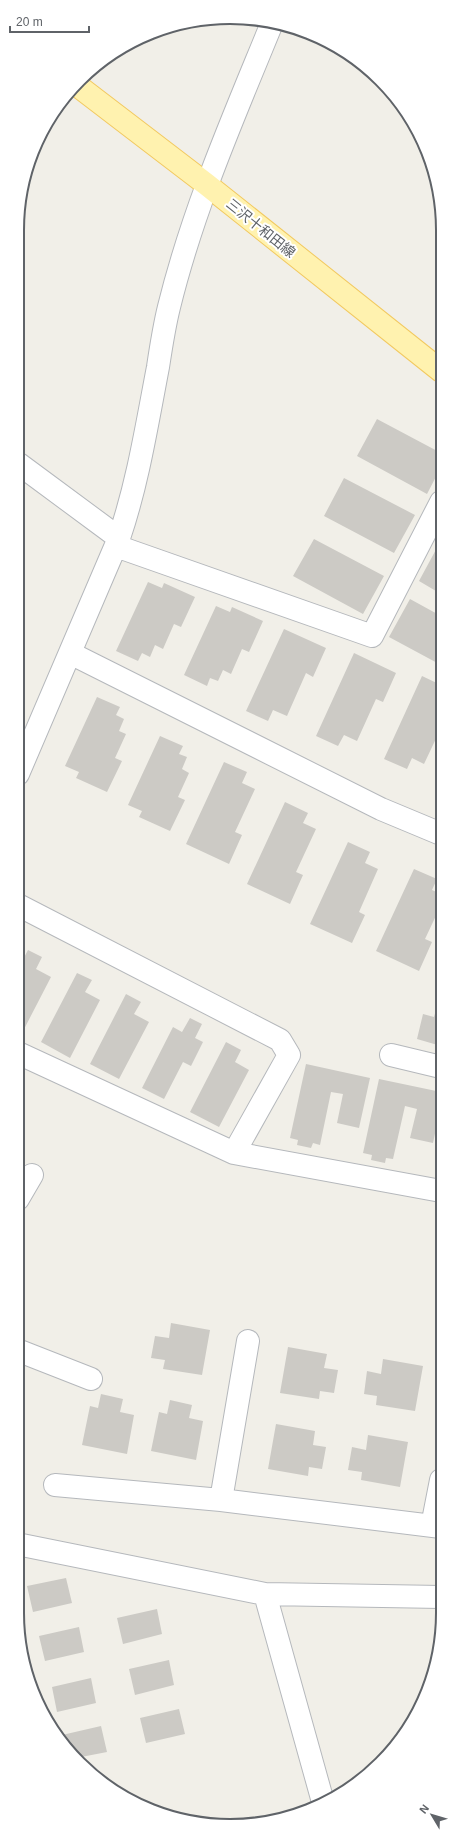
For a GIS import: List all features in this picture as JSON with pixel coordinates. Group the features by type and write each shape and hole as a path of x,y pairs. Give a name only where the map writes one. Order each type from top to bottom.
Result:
{"main road":[{"name":"三沢十和田線","path":"80,88 206,184 436,368"}],"street":[{"path":"24,747 70,653 117,542 131,503 142,456 168,308 206,184 270,28"},
{"path":"24,469 117,542 372,636 436,512"},
{"path":"70,653 381,809 436,832"},
{"path":"24,908 280,1040 289,1055 234,1153"},
{"path":"391,1055 436,1066"},
{"path":"24,1056 234,1153 436,1190"},
{"path":"24,1189 32,1175"},
{"path":"221,1500 248,1341"},
{"path":"24,1353 92,1379"},
{"path":"55,1486 221,1500 436,1527"},
{"path":"24,1545 265,1594 436,1597"},
{"path":"265,1594 322,1798"}],"building":[{"path":"377,419 436,450 436,477 427,494 357,456"},
{"path":"344,478 415,515 394,553 324,516"},
{"path":"314,539 384,576 363,614 293,576"},
{"path":"436,550 436,591 419,581"},
{"path":"148,582 162,588 164,583 195,597 181,627 174,624 163,649 155,645 150,657 142,653 138,661 116,651"},
{"path":"410,599 436,613 436,662 389,637"},
{"path":"216,606 230,612 232,607 263,621 249,652 242,649 231,674 223,670 218,681 210,678 207,686 184,675"},
{"path":"284,629 326,648 313,677 306,673 287,716 273,710 268,721 246,711"},
{"path":"354,653 396,673 383,702 376,699 357,741 344,735 338,746 316,736"},
{"path":"422,676 436,683 436,739 424,764 412,758 407,769 384,759"},
{"path":"97,697 120,707 116,715 124,719 119,731 126,734 115,758 122,761 107,792 76,778 79,772 65,766"},
{"path":"160,736 183,746 179,754 187,757 182,769 189,773 178,797 185,800 170,831 139,817 142,811 128,805"},
{"path":"224,762 247,772 242,783 255,789 235,832 242,835 229,864 186,844"},
{"path":"285,802 308,813 303,823 316,829 296,872 303,875 290,904 247,884"},
{"path":"348,842 370,852 365,863 378,869 359,912 365,915 352,943 310,924"},
{"path":"414,869 436,879 432,890 436,892 436,916 425,939 432,942 419,971 376,951"},
{"path":"28,950 42,957 36,969 51,977 24,1029 24,958"},
{"path":"77,973 92,980 85,992 100,1000 70,1058 41,1042"},
{"path":"126,994 141,1002 134,1014 149,1022 119,1079 90,1064"},
{"path":"436,1010 436,1045 417,1039 423,1014 434,1017"},
{"path":"190,1018 202,1024 195,1038 203,1042 191,1066 183,1062 164,1099 142,1088 173,1027 182,1032"},
{"path":"226,1042 241,1050 235,1062 249,1070 219,1127 190,1112"},
{"path":"306,1064 370,1078 359,1128 337,1123 343,1094 331,1092 320,1145 313,1143 311,1148 297,1145 298,1140 290,1138"},
{"path":"379,1079 436,1091 436,1129 433,1143 410,1138 417,1109 405,1106 393,1159 386,1158 385,1163 371,1160 372,1155 363,1153"},
{"path":"171,1323 210,1330 202,1375 163,1369 165,1360 151,1358 155,1336 169,1338"},
{"path":"288,1347 327,1354 324,1368 338,1370 334,1393 320,1391 319,1399 280,1393"},
{"path":"383,1359 423,1366 415,1411 376,1405 377,1396 364,1394 367,1371 381,1374"},
{"path":"101,1394 123,1399 120,1412 134,1415 127,1454 82,1445 90,1406 98,1408"},
{"path":"170,1400 192,1405 189,1418 203,1421 196,1460 151,1451 159,1412 167,1414"},
{"path":"276,1424 315,1431 313,1445 326,1447 322,1469 309,1467 308,1476 268,1469"},
{"path":"368,1435 408,1442 400,1487 361,1480 362,1472 348,1470 352,1447 366,1450"},
{"path":"66,1578 72,1603 33,1612 27,1586"},
{"path":"157,1609 162,1634 123,1644 117,1618"},
{"path":"79,1627 84,1652 45,1661 39,1636"},
{"path":"169,1660 174,1685 135,1695 129,1669"},
{"path":"91,1678 96,1703 57,1712 52,1687"},
{"path":"179,1709 185,1734 146,1743 140,1718"},
{"path":"101,1726 107,1752 82,1757 64,1734"}]}
